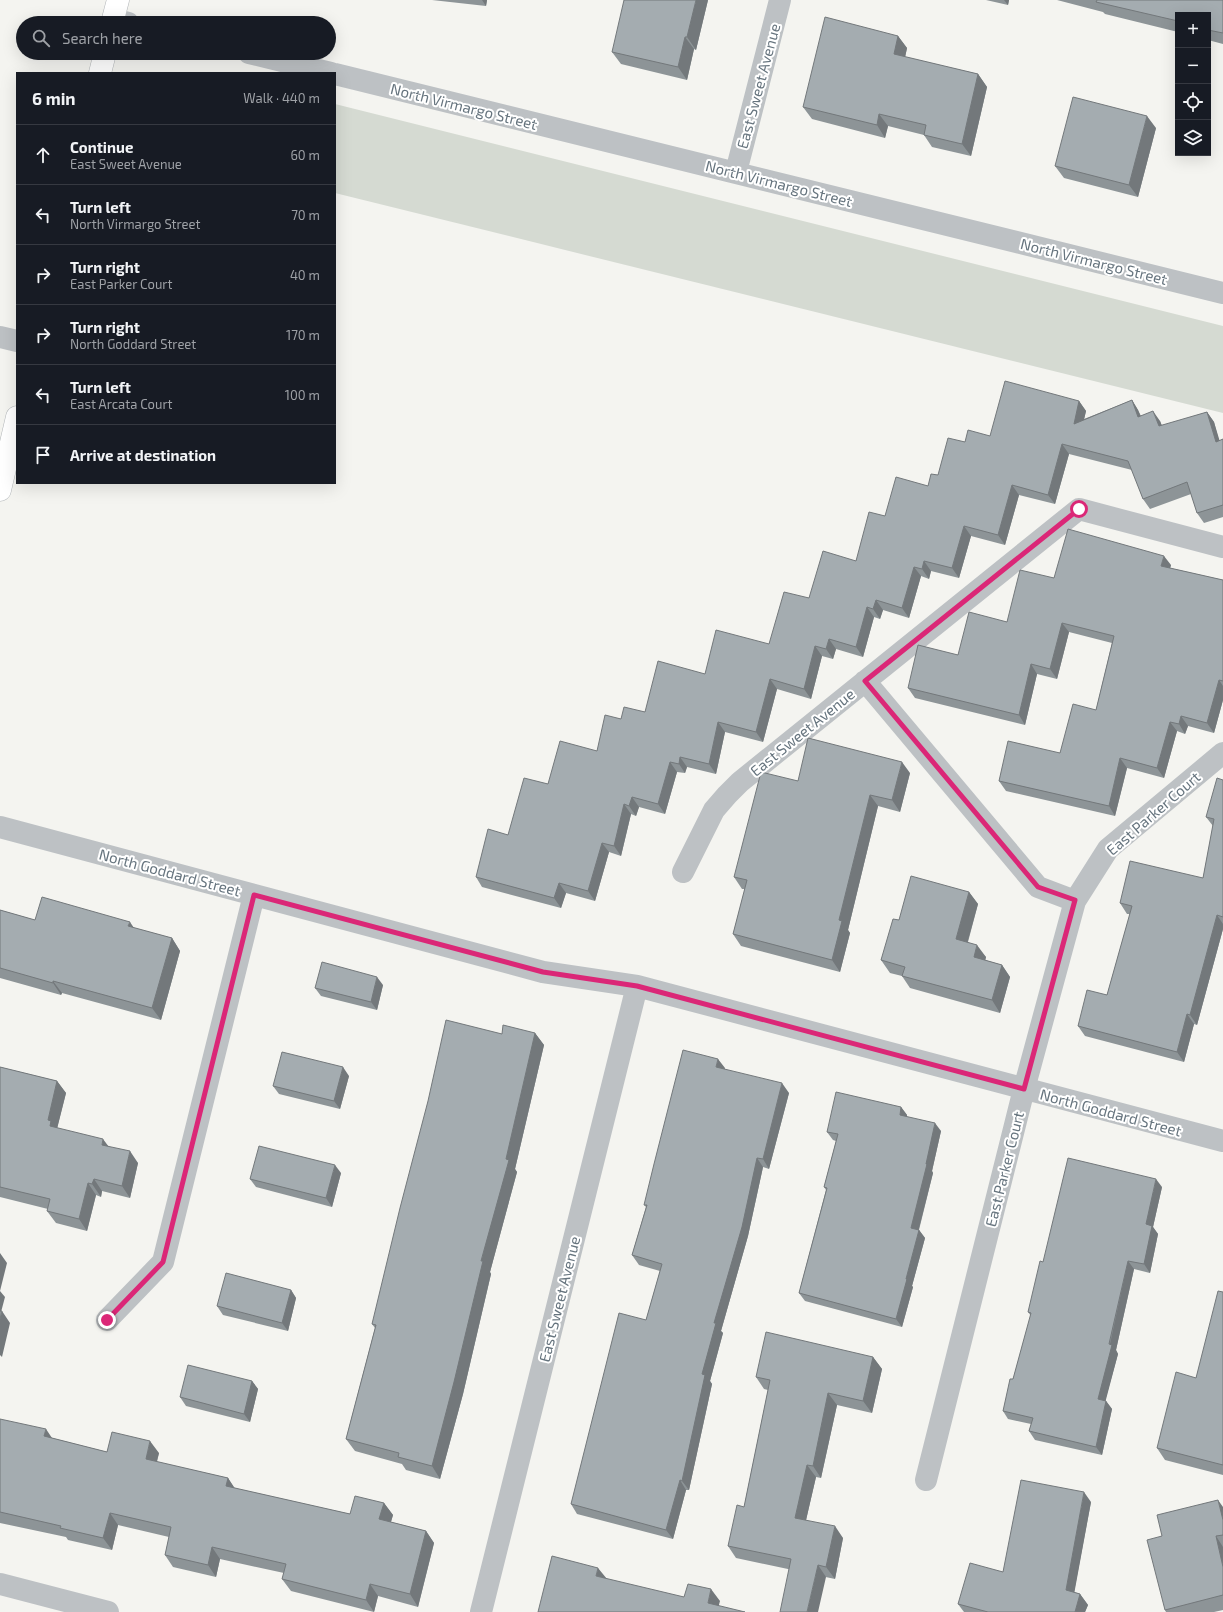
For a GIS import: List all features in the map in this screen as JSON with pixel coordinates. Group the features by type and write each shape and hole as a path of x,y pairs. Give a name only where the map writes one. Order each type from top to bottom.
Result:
{"main road":[{"path":"100,72 103,60"},
{"path":"0,490 16,421"}],"street":[{"name":"East Sweet Avenue","path":"736,172 780,0"},
{"path":"278,60 327,72"},
{"name":"North Virmargo Street","path":"336,74 1223,293"},
{"path":"0,337 16,341"},
{"name":"East Sweet Avenue","path":"683,872 714,810 740,782 1079,509 1223,547"},
{"path":"865,681 1038,887 1075,900"},
{"name":"East Parker Court","path":"926,1480 1024,1089 1075,900 1108,849 1223,753"},
{"name":"North Goddard Street","path":"0,827 543,972 637,986 1223,1141"},
{"path":"107,1320 163,1262 254,895"},
{"name":"East Sweet Avenue","path":"481,1612 637,986"},
{"path":"0,1584 104,1611"}],"shaded area":[{"path":"336,104 1223,326 1223,413 336,193"}],"building":[{"path":"624,0 696,0 678,67 612,52"},
{"path":"1097,0 1223,0 1223,33 1211,31 1211,12 1175,12 1175,20 1096,2"},
{"path":"825,17 898,36 894,54 978,74 962,144 924,135 926,125 879,114 877,125 803,107"},
{"path":"1073,97 1147,116 1129,185 1055,166"},
{"path":"1005,381 1079,401 1074,424 1132,400 1138,417 1153,411 1159,426 1207,412 1216,442 1223,439 1223,505 1197,513 1187,482 1143,499 1128,461 1062,444 1048,495 1012,485 998,535 964,526 952,568 924,561 922,569 914,567 902,608 876,600 873,609 867,607 856,647 829,639 826,649 815,646 804,689 770,679 756,732 718,722 709,764 680,757 679,764 670,762 658,804 632,797 629,806 624,804 614,846 602,843 588,891 559,883 554,898 476,877 488,829 508,835 524,778 548,784 560,741 597,751 605,715 621,719 624,707 645,712 658,661 705,674 716,630 769,644 784,592 809,598 823,551 856,561 869,512 885,516 896,477 928,486 931,474 938,475 948,438 965,442 968,430 990,436"},
{"path":"1068,529 1164,556 1161,566 1223,580 1223,681 1219,680 1207,723 1181,716 1179,724 1170,722 1157,768 1120,758 1109,806 999,781 1008,741 1060,753 1073,704 1096,710 1114,636 1062,623 1050,669 1031,664 1019,715 908,688 918,645 958,655 969,612 1007,622 1020,570 1054,578"},
{"path":"808,738 902,762 892,800 870,795 839,920 842,921 832,960 733,934 747,880 734,877 761,772 798,781"},
{"path":"1217,778 1223,780 1223,917 1217,915 1190,1015 1187,1014 1177,1052 1078,1026 1087,990 1107,995 1132,906 1120,903 1130,861 1203,878 1214,819 1206,817"},
{"path":"911,876 969,892 956,939 977,945 974,957 1002,965 992,1000 902,976 905,967 881,960 893,919 899,920"},
{"path":"42,897 130,922 128,926 172,938 152,1008 0,968 0,910 35,920"},
{"path":"322,962 377,977 371,1002 315,988"},
{"path":"446,1020 502,1034 503,1025 535,1033 506,1159 509,1160 481,1261 483,1261 432,1466 398,1457 399,1453 346,1439 376,1325 372,1324 428,1101"},
{"path":"683,1050 718,1059 716,1067 782,1083 763,1159 757,1158 742,1227 714,1323 716,1323 702,1374 705,1375 682,1481 680,1480 666,1530 571,1504 619,1313 646,1320 662,1264 632,1255 647,1205 644,1205"},
{"path":"282,1052 343,1067 334,1101 273,1086"},
{"path":"0,1067 57,1081 48,1120 51,1121 50,1126 103,1139 102,1145 130,1151 122,1186 94,1179 92,1184 88,1183 79,1219 47,1211 50,1199 0,1187"},
{"path":"836,1092 901,1107 900,1115 935,1123 927,1164 911,1228 919,1230 896,1319 799,1293 827,1188 824,1187 838,1134 827,1132"},
{"path":"259,1146 335,1165 326,1198 250,1179"},
{"path":"1068,1158 1156,1179 1146,1224 1152,1226 1144,1264 1128,1261 1109,1344 1112,1345 1098,1399 1106,1401 1096,1447 1029,1431 1033,1418 1003,1411 1010,1379 1013,1379 1031,1313 1028,1312 1040,1261 1043,1262"},
{"path":"226,1273 291,1290 282,1323 217,1306"},
{"path":"1218,1291 1223,1292 1223,1465 1157,1448 1176,1372 1196,1378"},
{"path":"766,1332 873,1357 863,1401 828,1393 813,1466 807,1465 795,1518 835,1526 826,1567 818,1565 807,1612 780,1612 791,1559 728,1546 737,1505 744,1507 770,1380 756,1377"},
{"path":"188,1365 252,1381 244,1414 180,1397"},
{"path":"0,1419 46,1429 44,1436 107,1452 112,1432 150,1441 146,1459 228,1478 226,1486 350,1514 355,1496 384,1503 379,1519 426,1531 410,1594 370,1584 366,1600 282,1579 286,1564 212,1547 208,1565 165,1555 171,1527 110,1513 103,1538 60,1528 61,1526 0,1512"},
{"path":"1021,1480 1084,1492 1066,1590 1080,1594 1075,1612 988,1612 958,1604 970,1563 1003,1572"},
{"path":"1218,1500 1223,1520 1223,1535 1216,1536 1223,1567 1223,1595 1165,1610 1147,1540 1162,1536 1157,1515"},
{"path":"552,1556 598,1568 596,1576 684,1597 688,1584 711,1589 708,1603 745,1612 538,1612"}],"route":[{"path":"107,1320 163,1262 254,895 543,972 637,986 1024,1089 1075,900 1038,887 865,681 1079,509"}]}
